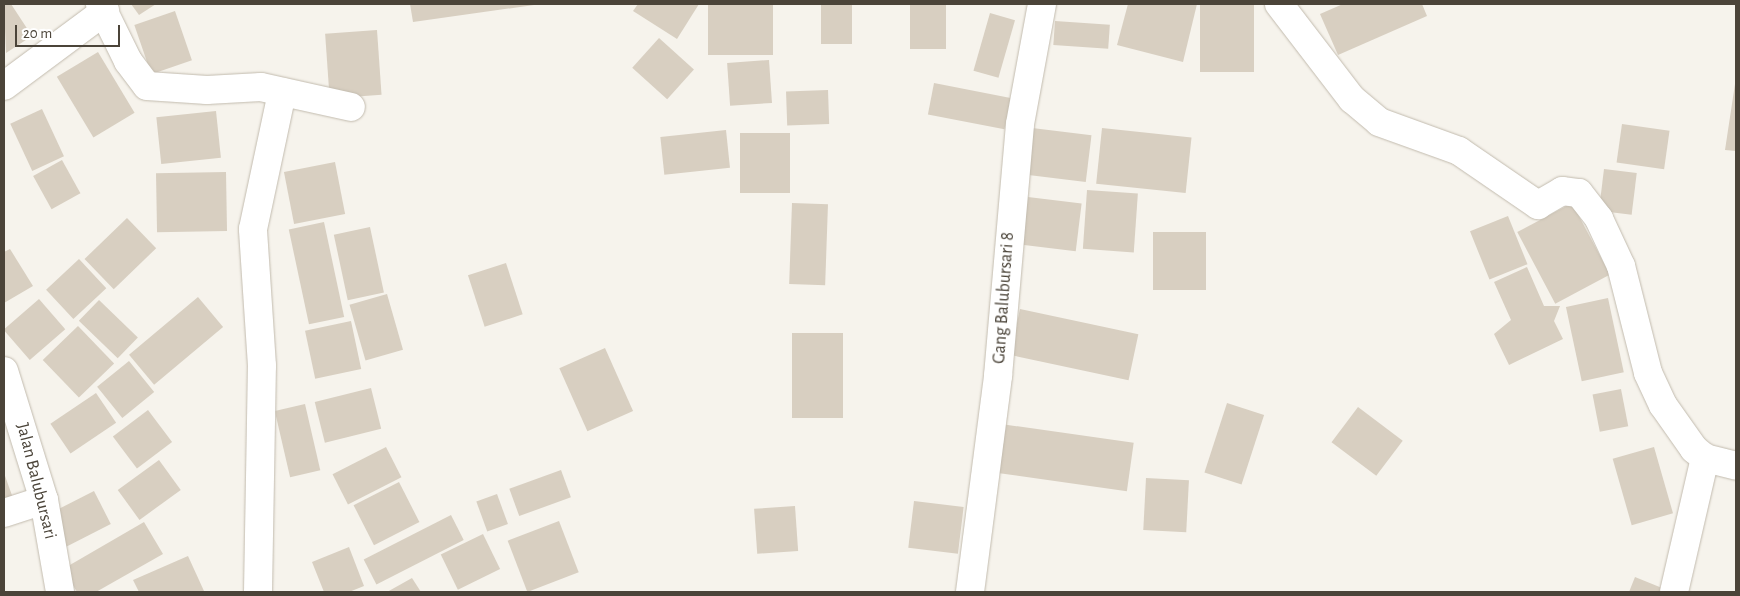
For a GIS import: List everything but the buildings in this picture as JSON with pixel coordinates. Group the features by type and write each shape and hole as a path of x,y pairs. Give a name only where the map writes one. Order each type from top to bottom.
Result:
{"street":[{"name":"Gang Balubursari 8","path":"970,592 998,376 1020,124 1042,4"},
{"path":"1279,4 1352,99 1379,122 1459,151 1538,205 1562,191 1579,193 1598,219 1621,266 1654,389 1683,436 1705,458 1736,466"},
{"path":"4,86 102,7 128,61 147,86 207,90 261,87 351,107"},
{"path":"258,592 262,366 254,229 282,92"},
{"name":"Jalan Balubursari","path":"4,371 44,500 60,592"},
{"path":"1674,592 1705,458"},
{"path":"4,513 44,500"}]}
